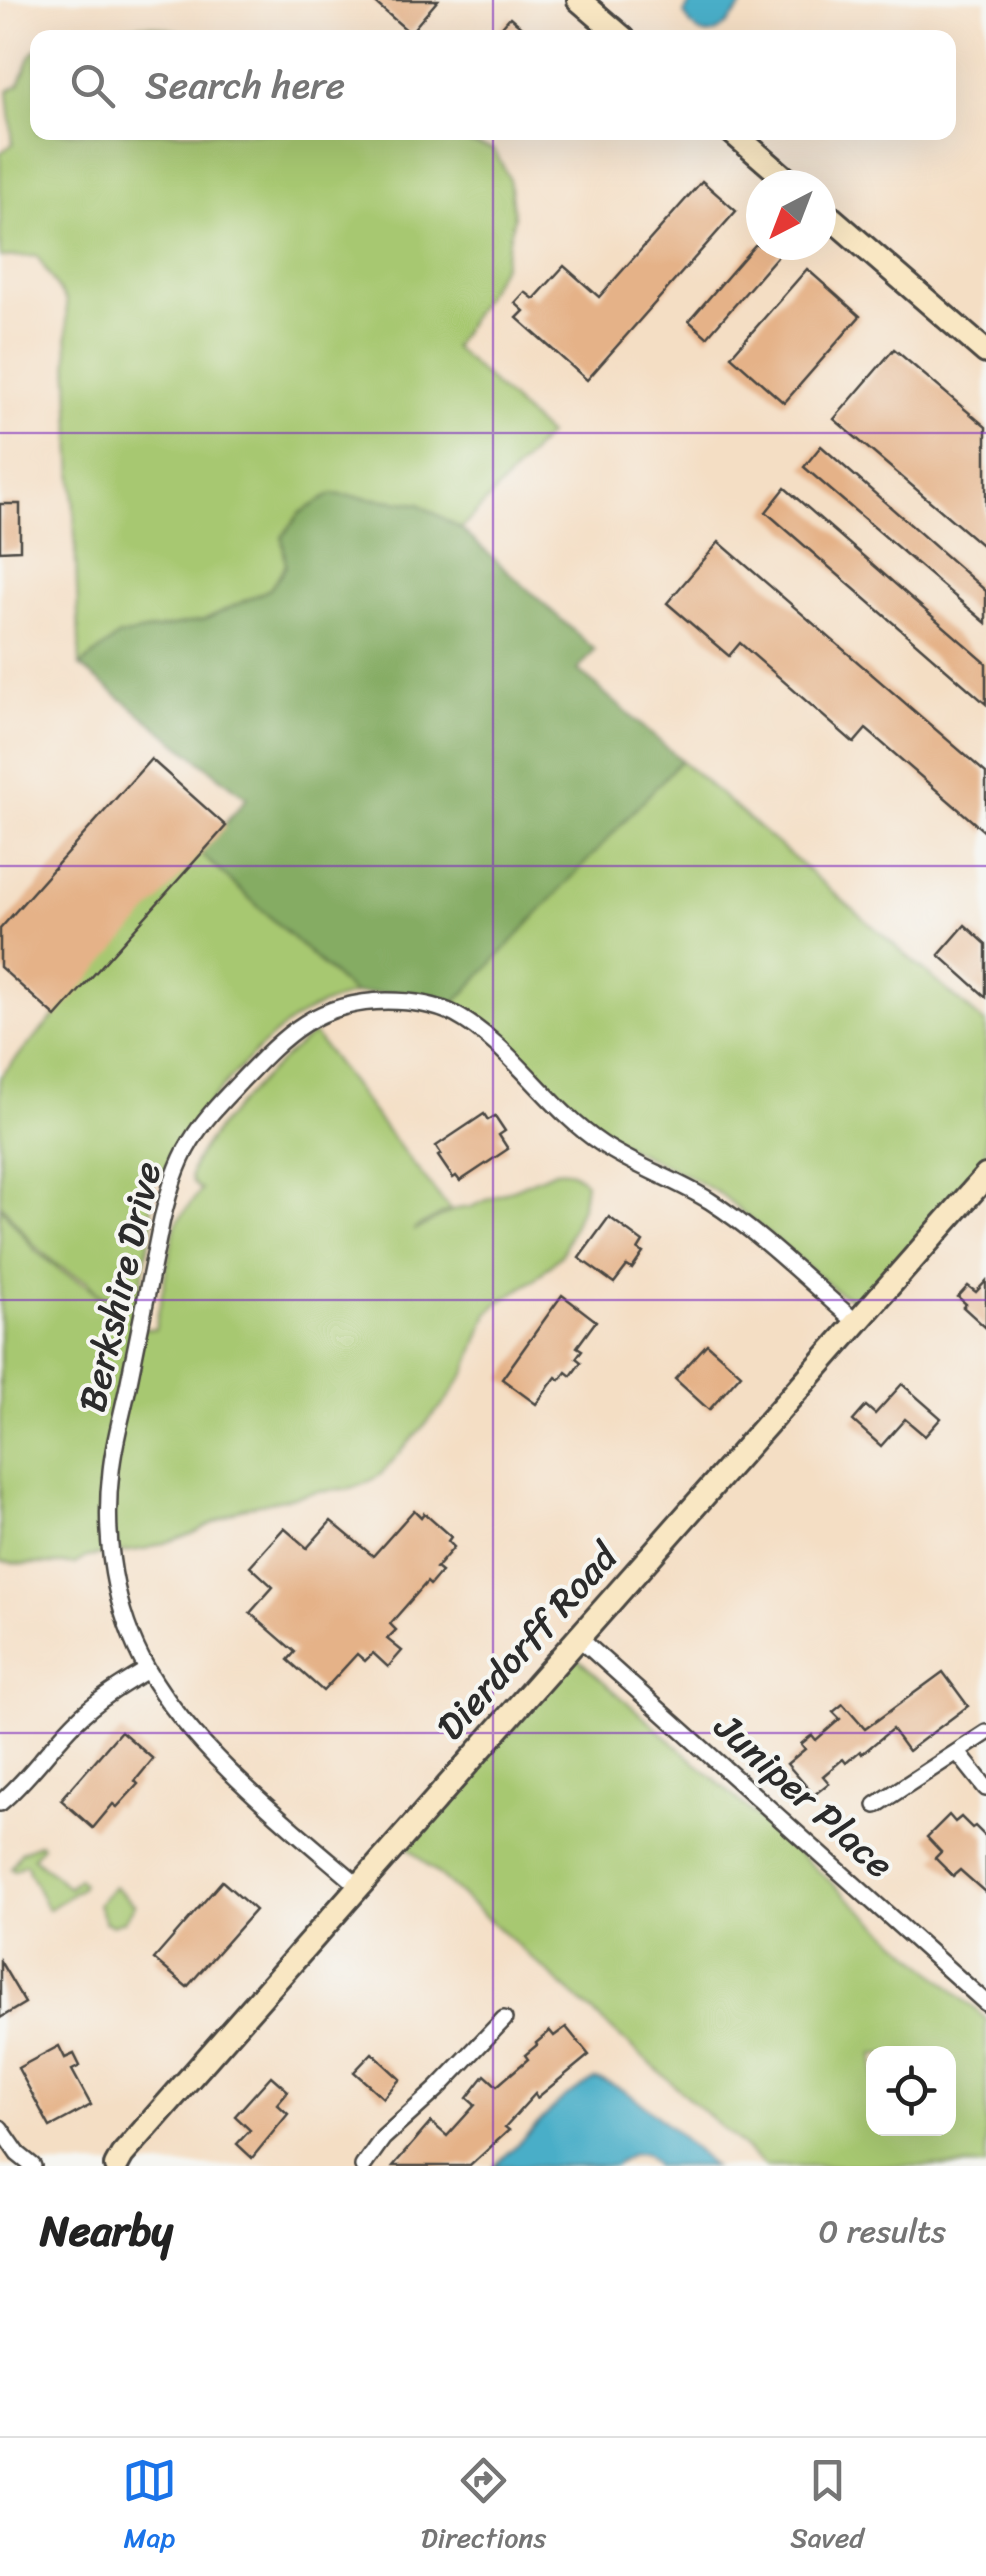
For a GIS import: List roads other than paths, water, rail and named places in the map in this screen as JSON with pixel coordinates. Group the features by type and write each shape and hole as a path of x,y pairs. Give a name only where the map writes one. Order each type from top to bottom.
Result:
{"street":[{"path":"579,0 614,30"},
{"path":"741,140 776,170"},
{"path":"836,222 986,352"},
{"name":"Berkshire Drive","path":"358,1885 231,1774 179,1714 148,1670 121,1607 111,1554 111,1470 170,1186 191,1140 224,1099 272,1048 297,1027 332,1008 364,1002 409,1001 451,1013 490,1041 579,1128 627,1159 712,1202 856,1322"},
{"name":"Dierdorff Road","path":"101,2166 119,2160 986,1176"},
{"name":"Juniper Place","path":"578,1637 986,2004"},
{"path":"0,1804 86,1711 148,1670"},
{"path":"876,1805 986,1733"},
{"path":"958,1753 986,1788"},
{"path":"364,2166 383,2138 504,2019"},
{"path":"4,2135 14,2166"},
{"path":"4,2135 33,2166"}],"water":[{"path":"692,0 747,0 719,30 697,30 684,14"},
{"path":"595,2079 610,2083 641,2103 713,2166 656,2166 640,2154 614,2166 495,2166 564,2098"}]}
